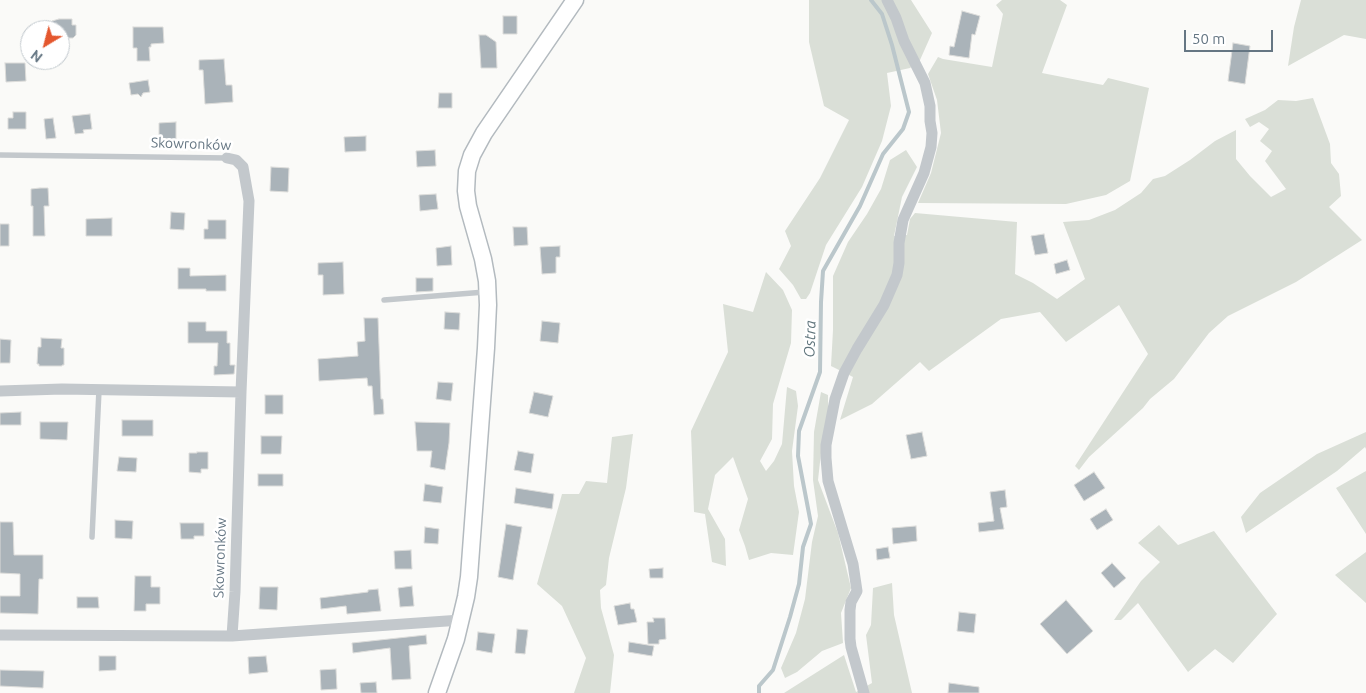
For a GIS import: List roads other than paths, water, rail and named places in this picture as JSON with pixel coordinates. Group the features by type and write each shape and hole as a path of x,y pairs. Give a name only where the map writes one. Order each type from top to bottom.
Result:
{"street":[{"path":"437,693 456,639 469,577 486,348 487,292 483,259 468,206 466,192 469,163 484,133 576,0"},
{"path":"864,693 850,639 850,610 856,590 853,564 828,481 826,445 835,399 844,373 884,305 897,275 903,220 924,173 931,147 932,133 930,106 925,83 904,42 896,18 887,0"},
{"name":"Skowronków","path":"227,158 236,160 243,167 249,202 232,636"},
{"path":"0,390 62,388 241,392"},
{"path":"0,635 232,636 461,620"}],"lane":[{"name":"Skowronków","path":"0,155 227,158"},
{"path":"384,300 487,292"},
{"path":"92,538 99,389"}],"waterway":[{"name":"Ostra","path":"759,693 759,686 773,670 790,617 799,584 803,547 811,524 798,456 799,431 820,372 823,271 860,206 883,154 903,129 909,112 882,14 871,0"}]}
